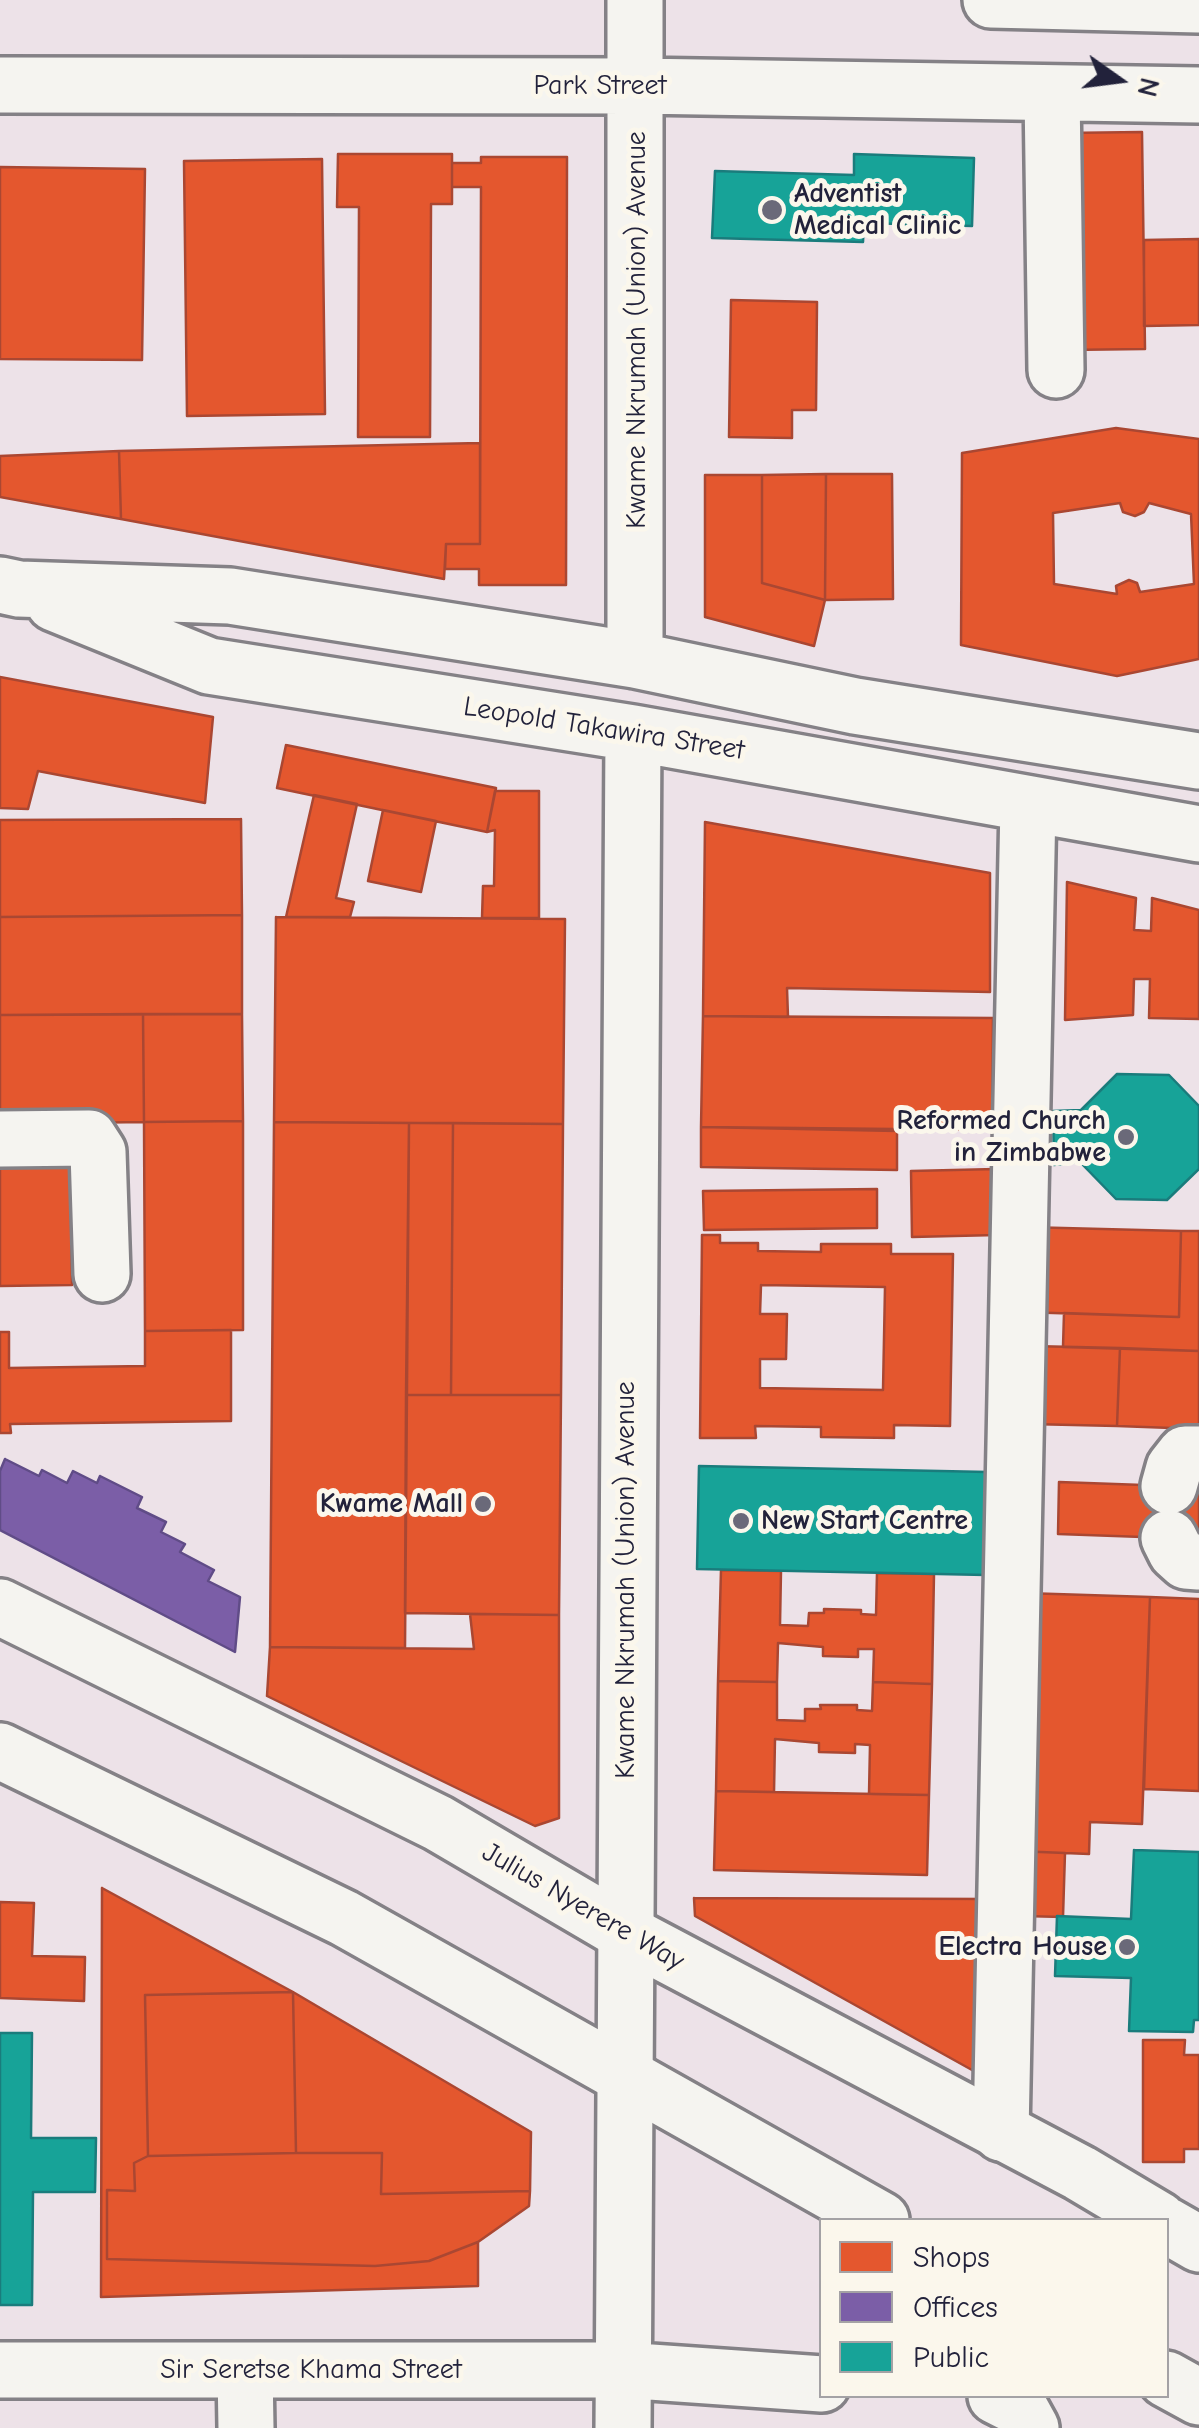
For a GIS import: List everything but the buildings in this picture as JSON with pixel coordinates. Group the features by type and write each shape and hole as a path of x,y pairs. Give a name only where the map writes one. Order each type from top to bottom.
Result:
{"street":[{"name":"Kwame Nkrumah (Union) Avenue","path":"635,0 635,660"},
{"path":"991,0 1199,5"},
{"name":"Park Street","path":"0,85 638,86 1199,94"},
{"path":"1052,93 1056,370"},
{"name":"Leopold Takawira Street","path":"10,587 230,596 635,660 855,706 1199,762"},
{"name":"Leopold Takawira Street","path":"10,587 209,666 633,733 1199,834"},
{"name":"Kwame Nkrumah (Union) Avenue","path":"623,2428 633,733"},
{"path":"1001,2133 1028,804"},
{"path":"0,1140 89,1138 98,1152 102,1274"},
{"name":"Julius Nyerere Way","path":"0,1606 438,1824 624,1932 1080,2173 1156,2218"},
{"path":"0,1750 344,1918 877,2218"},
{"path":"1169,2227 1199,2244"},
{"name":"Sir Seretse Khama Street","path":"0,2370 622,2370 819,2384"},
{"path":"245,2370 246,2428"},
{"path":"1169,2381 1199,2398"},
{"path":"1000,2398 1020,2408 1031,2428"}],"shaded area":[{"path":"0,0 1199,0 1199,2428 0,2428"}],"place":[{"name":"Adventist Medical Clinic","path":"772,210"},
{"name":"Reformed Church in Zimbabwe","path":"1126,1137"},
{"name":"Kwame Mall","path":"483,1504"},
{"name":"New Start Centre","path":"741,1521"},
{"name":"Electra House","path":"1127,1947"}]}
